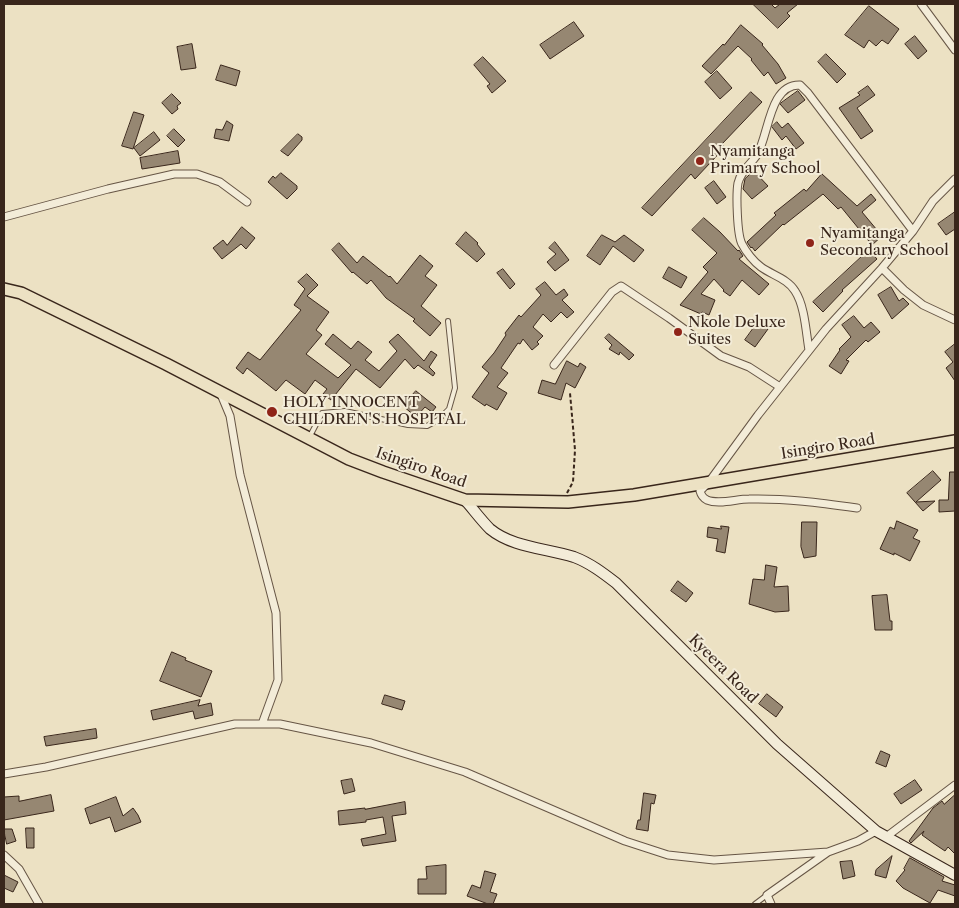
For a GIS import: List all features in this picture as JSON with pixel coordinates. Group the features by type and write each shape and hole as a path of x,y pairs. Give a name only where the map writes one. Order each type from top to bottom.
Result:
{"main road":[{"name":"Isingiro Road","path":"4,289 21,293 220,392 349,459 465,500 562,502 634,495 955,441"},
{"name":"Kyeera Road","path":"465,500 491,529 504,537 519,543 574,557 593,566 616,583 777,744 876,831 955,875"}],"street":[{"path":"921,4 955,50"},
{"path":"809,350 803,312 796,292 788,283 757,263 742,244 738,234 738,185 743,171 757,155 770,116 780,94 792,85 800,85 808,93 913,231"},
{"path":"4,217 108,189 174,174 197,174 220,182 247,202"},
{"path":"857,508 810,501 707,500 701,495 700,491 709,482 826,329 882,268 913,231 933,201 955,179"},
{"path":"882,268 904,290 923,305 955,320"},
{"path":"554,365 612,292 622,286 721,356 749,367 780,387"},
{"path":"220,392 230,416 240,475 276,613 278,680 262,724"},
{"path":"4,774 46,767 235,724 280,724 371,743 465,772 625,841 668,855 714,860 828,852"},
{"path":"886,837 955,786"},
{"path":"770,904 767,895 828,852 858,841 876,831"},
{"path":"4,855 19,870 39,904"}],"lane":[{"path":"309,438 322,413 345,411 408,425 427,426 438,420 449,409 455,388 448,321"},
{"path":"755,904 767,895"}],"path":[{"path":"562,502 574,482 576,450 570,393"}],"building":[{"path":"753,4 771,4 775,8 780,4 798,4 787,13 790,16 778,28"},
{"path":"869,6 899,29 888,44 882,40 876,46 869,40 864,48 845,35"},
{"path":"574,22 584,36 550,59 540,45"},
{"path":"741,25 763,44 786,78 776,84 768,72 764,76 752,59 738,46 711,74 702,66"},
{"path":"915,36 927,51 918,59 905,44"},
{"path":"192,44 196,68 181,70 177,47"},
{"path":"826,54 846,74 837,83 818,62"},
{"path":"483,57 506,81 492,93 487,86 490,84 474,65"},
{"path":"221,65 240,71 236,86 216,80"},
{"path":"717,71 732,88 720,99 705,82"},
{"path":"868,86 875,95 857,108 873,131 861,139 839,108 860,95 858,93"},
{"path":"798,91 805,100 788,113 780,104"},
{"path":"751,92 762,102 722,144 725,147 695,179 691,174 652,216 642,208"},
{"path":"172,94 181,103 172,114 162,103"},
{"path":"134,112 144,115 133,149 122,146"},
{"path":"227,121 233,125 229,141 214,138 216,129 222,130"},
{"path":"777,122 782,128 788,123 804,143 796,149 786,136 782,140 772,127"},
{"path":"174,129 185,140 178,147 167,136"},
{"path":"154,132 160,140 140,156 134,148"},
{"path":"298,134 302,137 302,140 288,156 281,151"},
{"path":"178,151 180,163 142,169 140,158"},
{"path":"754,171 768,186 752,199 743,189 745,179"},
{"path":"281,173 297,186 297,189 287,199 268,182 273,176 275,178"},
{"path":"822,174 857,206 871,194 876,200 862,212 882,236 872,245 841,207 838,209 823,194 783,224 755,251 751,248 747,242 776,215 774,213 804,189 806,191"},
{"path":"714,181 726,197 717,204 705,188"},
{"path":"955,212 955,229 946,235 938,224"},
{"path":"704,218 739,250 743,256 739,259 769,284 759,295 742,280 730,296 723,291 714,279 701,294 715,300 709,315 702,312 701,314 680,305 708,272 703,267 717,253 692,230"},
{"path":"242,227 255,238 246,249 241,244 222,259 213,248 223,240 227,245"},
{"path":"466,232 478,243 485,254 477,262 456,244"},
{"path":"602,235 615,242 624,235 644,250 634,262 613,246 600,265 587,256"},
{"path":"555,242 569,260 555,271 547,262 556,254 549,248"},
{"path":"339,243 357,263 363,256 390,276 397,284 420,255 433,266 425,276 437,285 421,306 441,323 430,336 413,321 415,319 386,298 371,280 367,284 352,273 332,250"},
{"path":"869,250 877,259 842,290 823,312 813,302"},
{"path":"669,267 687,277 681,288 663,278"},
{"path":"503,269 515,284 510,289 497,273"},
{"path":"307,274 318,285 307,296 329,312 316,330 322,335 306,354 338,378 351,365 325,344 333,334 351,349 358,341 372,352 365,360 379,371 397,351 389,342 398,334 424,361 431,351 437,355 429,367 435,373 433,376 418,365 414,369 405,359 380,388 356,369 331,400 323,394 327,389 315,380 305,394 286,380 276,391 247,368 243,374 236,368 248,352 260,360 301,310 294,305 305,289 298,282"},
{"path":"545,282 556,295 564,289 568,295 562,300 574,312 567,318 561,312 551,322 543,314 533,327 543,336 537,342 539,344 532,350 523,339 520,344 518,343 501,368 508,373 497,387 507,393 497,410 486,404 485,406 472,397 489,373 482,367 494,353 506,335 505,333 519,315 521,317 541,295 536,289"},
{"path":"891,287 899,301 903,298 909,304 892,319 878,295"},
{"path":"854,316 864,328 871,322 880,332 868,342 866,340 846,360 849,361 841,374 829,366 839,349 851,337 842,325"},
{"path":"758,322 768,329 755,347 745,340"},
{"path":"609,334 634,355 629,360 620,352 619,355 609,349 612,345 605,338"},
{"path":"955,344 955,381 946,368 953,362 945,352"},
{"path":"567,361 578,367 580,363 586,367 575,388 566,383 561,400 538,393 542,380 555,384"},
{"path":"416,391 436,407 432,412 425,407 416,417 403,406"},
{"path":"933,471 941,480 916,502 935,501 923,511 907,493"},
{"path":"950,472 955,472 955,511 939,512 939,500 948,500"},
{"path":"897,521 918,530 913,538 920,541 910,561 880,549 890,527 894,529"},
{"path":"802,522 817,522 816,556 804,558 801,547"},
{"path":"721,526 729,527 725,553 716,551 718,539 707,537 708,527 721,529"},
{"path":"766,565 777,567 774,587 788,586 789,611 775,612 749,604 753,579 764,580"},
{"path":"678,581 693,593 686,602 671,591"},
{"path":"887,595 892,630 875,630 872,596"},
{"path":"172,652 186,658 185,660 212,671 201,697 160,681"},
{"path":"767,694 783,707 776,717 759,704"},
{"path":"385,695 405,701 402,710 382,704"},
{"path":"200,700 198,706 211,703 213,715 195,719 193,711 153,720 151,711"},
{"path":"96,729 97,738 46,746 44,737"},
{"path":"881,751 890,755 886,767 876,763"},
{"path":"352,779 355,791 344,794 341,781"},
{"path":"915,780 922,790 901,804 894,794"},
{"path":"644,793 656,795 654,804 651,803 648,831 636,829 638,820 640,820"},
{"path":"51,795 54,811 4,820 4,797 19,796 19,801"},
{"path":"955,795 955,854 948,847 945,851 922,835 924,831 911,843 909,841 933,808 942,801 944,804"},
{"path":"116,797 123,816 133,808 141,822 115,832 110,817 90,824 85,809"},
{"path":"405,802 406,814 392,816 396,841 363,846 361,839 386,834 383,817 366,820 366,822 339,825 338,811 365,809"},
{"path":"26,828 34,828 34,848 27,848"},
{"path":"4,829 12,829 16,841 7,844"},
{"path":"892,856 886,878 875,875 876,870"},
{"path":"910,858 944,877 942,881 955,885 955,896 938,890 930,903 903,888 896,881 905,870"},
{"path":"852,861 855,876 843,879 840,862"},
{"path":"446,865 446,894 418,894 418,879 427,879 426,867"},
{"path":"485,871 496,874 490,892 497,894 493,904 467,896 472,885 480,888"},
{"path":"4,875 18,882 13,892 4,888"}],"place":[{"name":"Nyamitanga Primary School","path":"700,161"},
{"name":"Nyamitanga Secondary School","path":"810,243"},
{"name":"Nkole Deluxe Suites","path":"678,332"},
{"name":"HOLY INNOCENT CHILDREN'S HOSPITAL","path":"272,412"}]}
